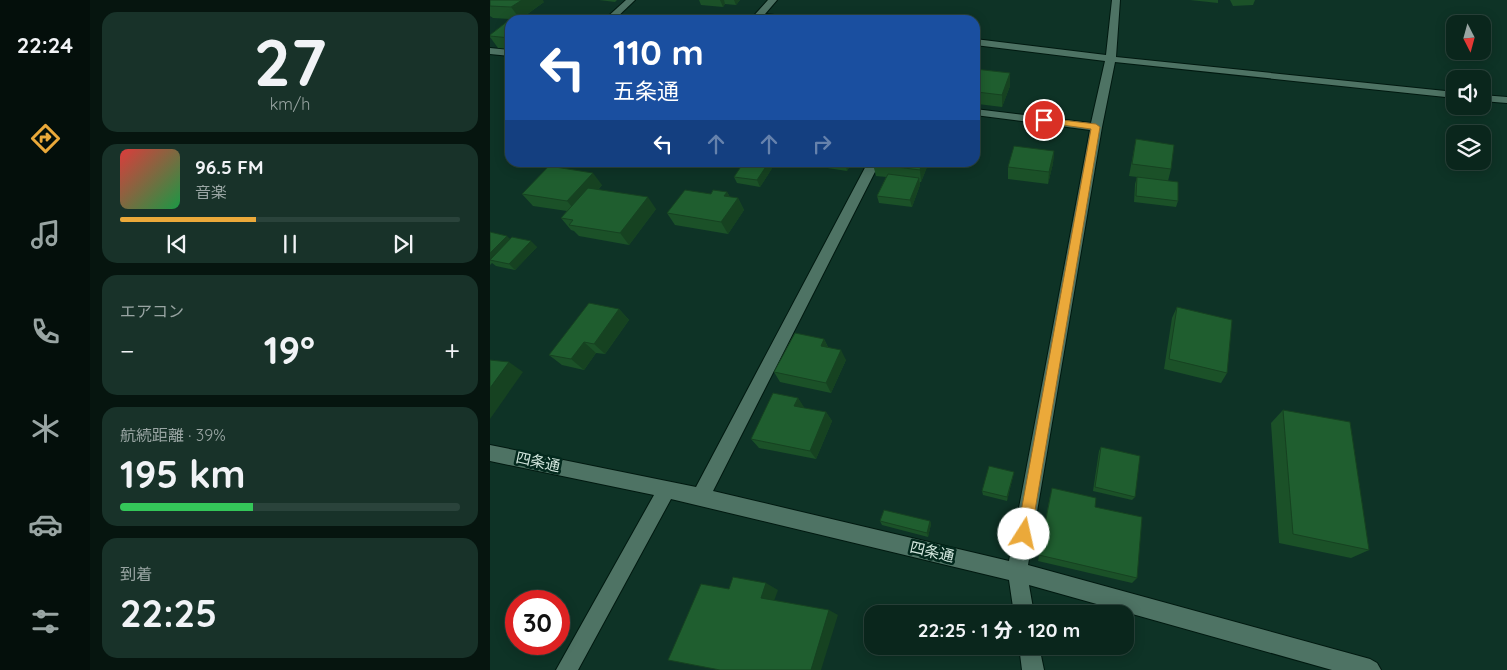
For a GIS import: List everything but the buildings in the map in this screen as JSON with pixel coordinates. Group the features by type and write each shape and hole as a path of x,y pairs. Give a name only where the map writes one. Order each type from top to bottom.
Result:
{"street":[{"path":"614,15 631,0"},
{"path":"760,15 773,0"},
{"path":"1022,605 1017,572 1096,127 1111,59 1116,0"},
{"path":"980,43 1111,59 1446,94"},
{"path":"490,51 505,52"},
{"path":"1491,99 1507,100"},
{"path":"980,113 1096,127"},
{"path":"700,497 871,167"},
{"name":"四条通","path":"490,453 667,489 1017,572 1370,670"},
{"path":"567,670 667,489"},
{"path":"1030,655 1033,670"}],"route":[{"path":"1024,534 1096,127 1044,120"}]}
